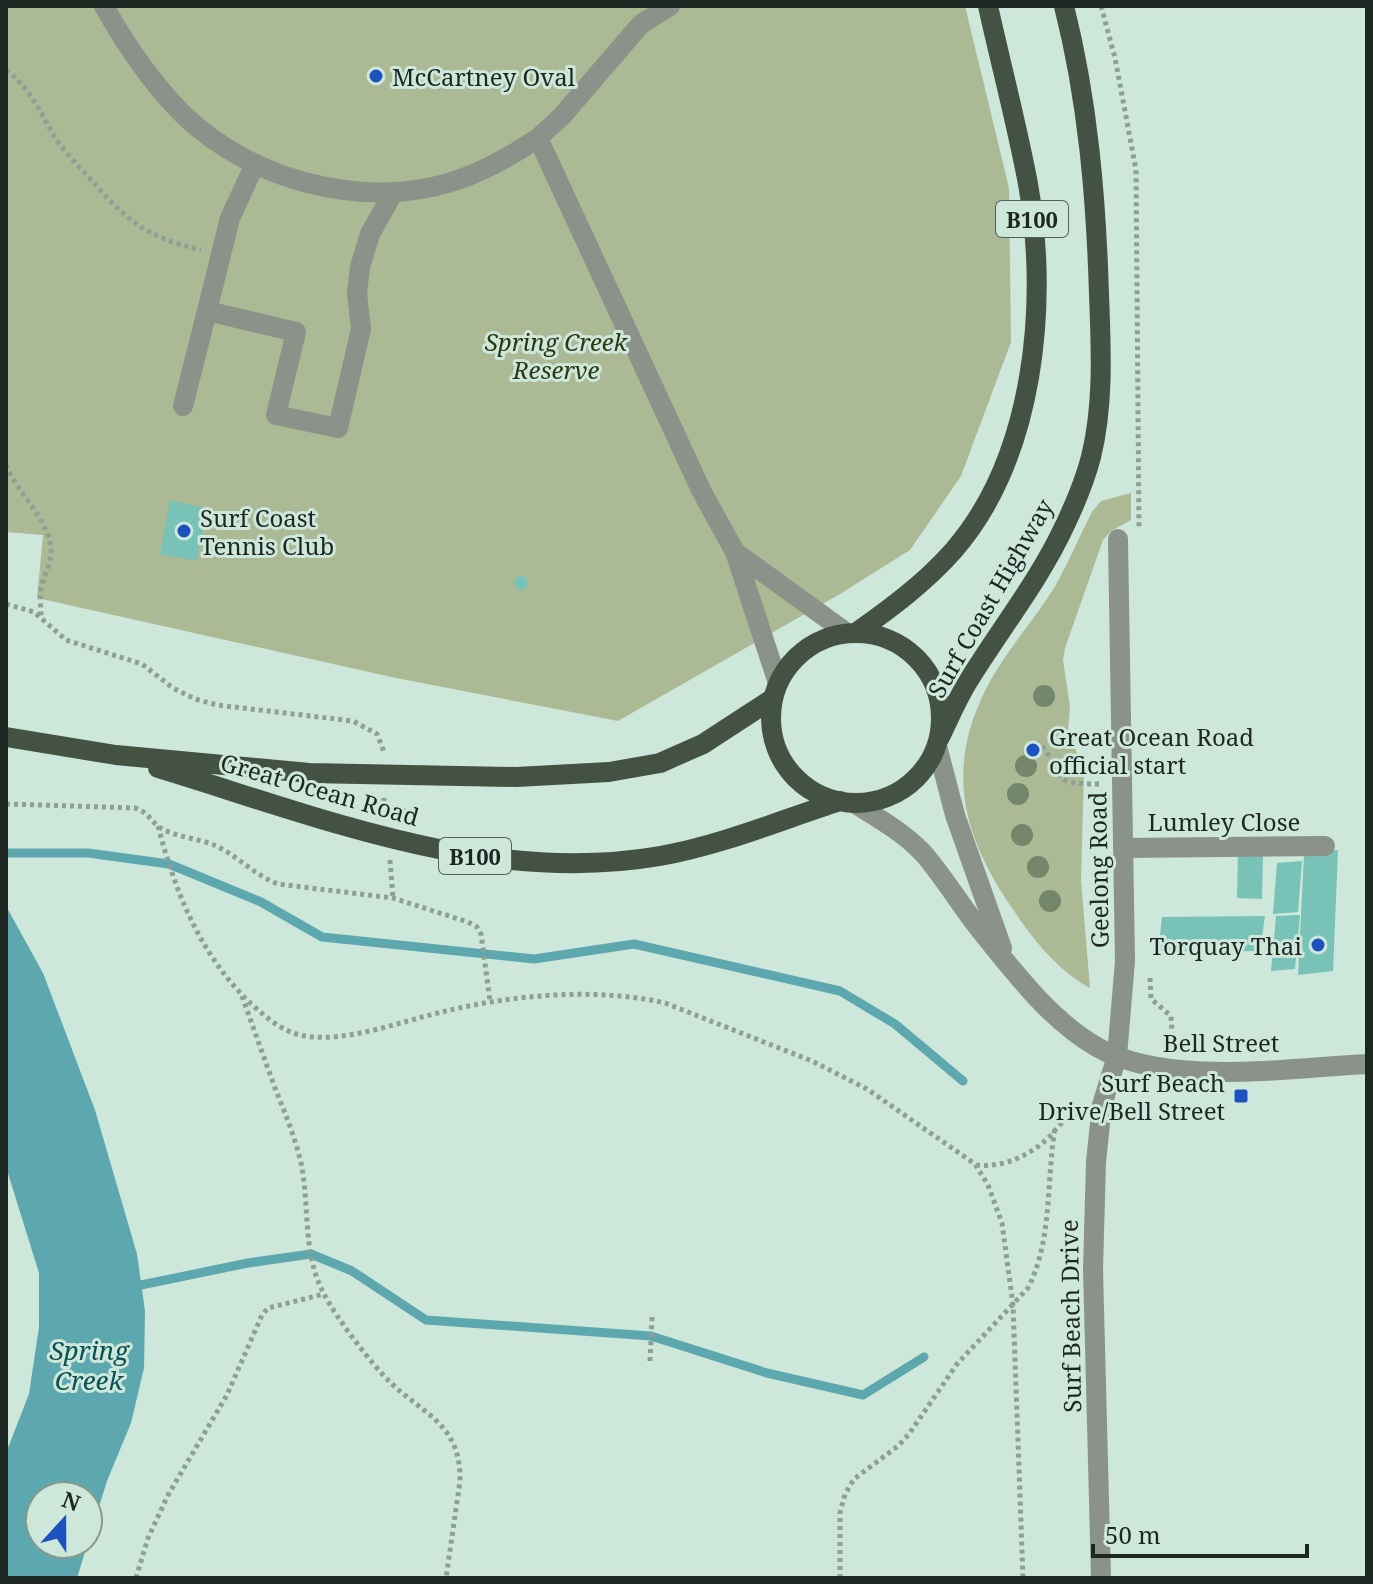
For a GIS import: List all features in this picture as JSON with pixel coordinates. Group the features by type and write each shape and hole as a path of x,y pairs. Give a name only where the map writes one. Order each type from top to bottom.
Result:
{"main road":[{"name":"B100","path":"775,691 789,665 805,649 825,638 852,633 921,583 955,549 971,528 1001,472 1014,435 1033,354 1035,254 1028,187 988,6"},
{"name":"Surf Coast Highway","path":"938,743 968,681 1029,592 1065,527 1090,460 1096,434 1101,362 1091,152 1073,41 1064,6"},
{"path":"852,633 882,637 905,648 924,666 936,689 941,714 938,743"},
{"path":"775,691 771,721 774,744 784,764 799,781 818,794 847,802"},
{"name":"Great Ocean Road","path":"6,737 116,755 309,773 516,777 609,772 677,758 775,691"},
{"name":"B100","path":"847,802 878,800 901,790 920,774 938,743"},
{"name":"Great Ocean Road","path":"116,755 406,842 454,853 559,864 624,861 683,852 847,802"}],"street":[{"path":"104,6 165,94 195,125 224,147 292,179 329,187 393,193 460,179 497,163 538,138 573,104 641,24 670,6"},
{"path":"538,138 702,492 735,552 775,691"},
{"path":"183,406 230,218 255,164"},
{"path":"207,311 296,332 276,415 338,428 361,329 357,293 360,267 370,234 393,193"},
{"name":"Geelong Road","path":"1117,1056 1125,970 1118,539"},
{"path":"735,552 852,633"},
{"name":"Bell Street","path":"938,743 955,815 981,895 1014,970"},
{"name":"Bell Street","path":"847,802 891,826 922,852 1014,970 1059,1018 1096,1047 1147,1067 1204,1072 1367,1064"},
{"name":"Lumley Close","path":"1124,848 1325,846"},
{"name":"Surf Beach Drive","path":"1101,1578 1093,1269 1096,1162 1102,1105 1117,1056"}],"path":[{"path":"6,70 28,90 41,108 54,136 120,213 157,237 203,251"},
{"path":"6,465 49,539 51,556 40,589 41,616"},
{"path":"6,604 27,608 41,616 50,628 66,640 142,664 173,688 195,699 217,705 360,724 377,734 382,743 385,776"},
{"path":"1025,754 1028,747 1040,743 1058,776 1066,782 1123,784"},
{"path":"6,804 135,808 145,811 158,826 174,880 199,938 242,996 279,1026 308,1037 345,1035 490,1001 536,997 642,998 665,1003 812,1061 904,1112 975,1164 988,1185 1002,1223 1013,1305 1023,1578"},
{"path":"158,826 215,845 238,858 262,878 278,884 393,898 468,922 477,927 481,934 490,1001"},
{"path":"389,861 393,898"},
{"path":"242,996 294,1137 301,1165 312,1264 324,1294 375,1365 390,1382 432,1414 456,1451 460,1481 446,1578"},
{"path":"975,1164 999,1165 1025,1154 1048,1138 1073,1114 1102,1105"},
{"path":"840,1578 840,1513 845,1494 854,1479 909,1434 957,1364 1028,1288 1044,1248 1048,1176 1055,1128"},
{"path":"136,1578 148,1538 168,1495 227,1395 262,1315 268,1308 324,1294"},
{"path":"650,1361 652,1317"}],"green space":[{"name":"Spring Creek Reserve","path":"6,6 965,6 1009,188 1011,342 961,476 910,550 840,594 618,721 396,678 37,598 43,535 6,532"},
{"path":"1131,493 1131,520 1111,531 1103,540 1063,660 1070,707 1068,730 1084,771 1081,880 1090,988 1064,970 1041,947 1004,896 977,845 964,795 963,769 974,717 986,689 1054,588 1092,512 1101,501"}],"water":[{"name":"Spring Creek","path":"6,906 43,973 95,1110 137,1254 145,1311 144,1368 131,1423 104,1491 104,1480 24,1480 24,1560 83,1560 77,1578 6,1578 6,1453 29,1394 39,1327 39,1273 6,1167"}],"building":[{"name":"Surf Coast Tennis Club","path":"170,500 208,509 196,561 160,554"},
{"path":"521,576 528,583 521,590 514,583"},
{"path":"1338,850 1333,971 1298,975 1304,855"},
{"path":"1238,853 1263,854 1262,899 1237,898"},
{"path":"1302,861 1298,912 1273,914 1277,863"},
{"path":"1300,915 1295,969 1271,971 1276,916"},
{"path":"1265,916 1260,951 1158,952 1162,917"}],"waterway":[{"path":"6,853 88,853 169,864 261,902 322,937 534,959 634,944 840,991 895,1024 963,1081"},
{"path":"141,1285 248,1263 311,1254 352,1271 426,1320 651,1336 767,1373 863,1395 924,1357"}],"place":[{"name":"McCartney Oval","path":"376,76"},
{"name":"Surf Coast Tennis Club","path":"184,531"},
{"name":"Great Ocean Road official start","path":"1033,750"},
{"name":"Torquay Thai","path":"1318,945"},
{"name":"Surf Beach Drive/Bell Street","path":"1241,1096"}]}
